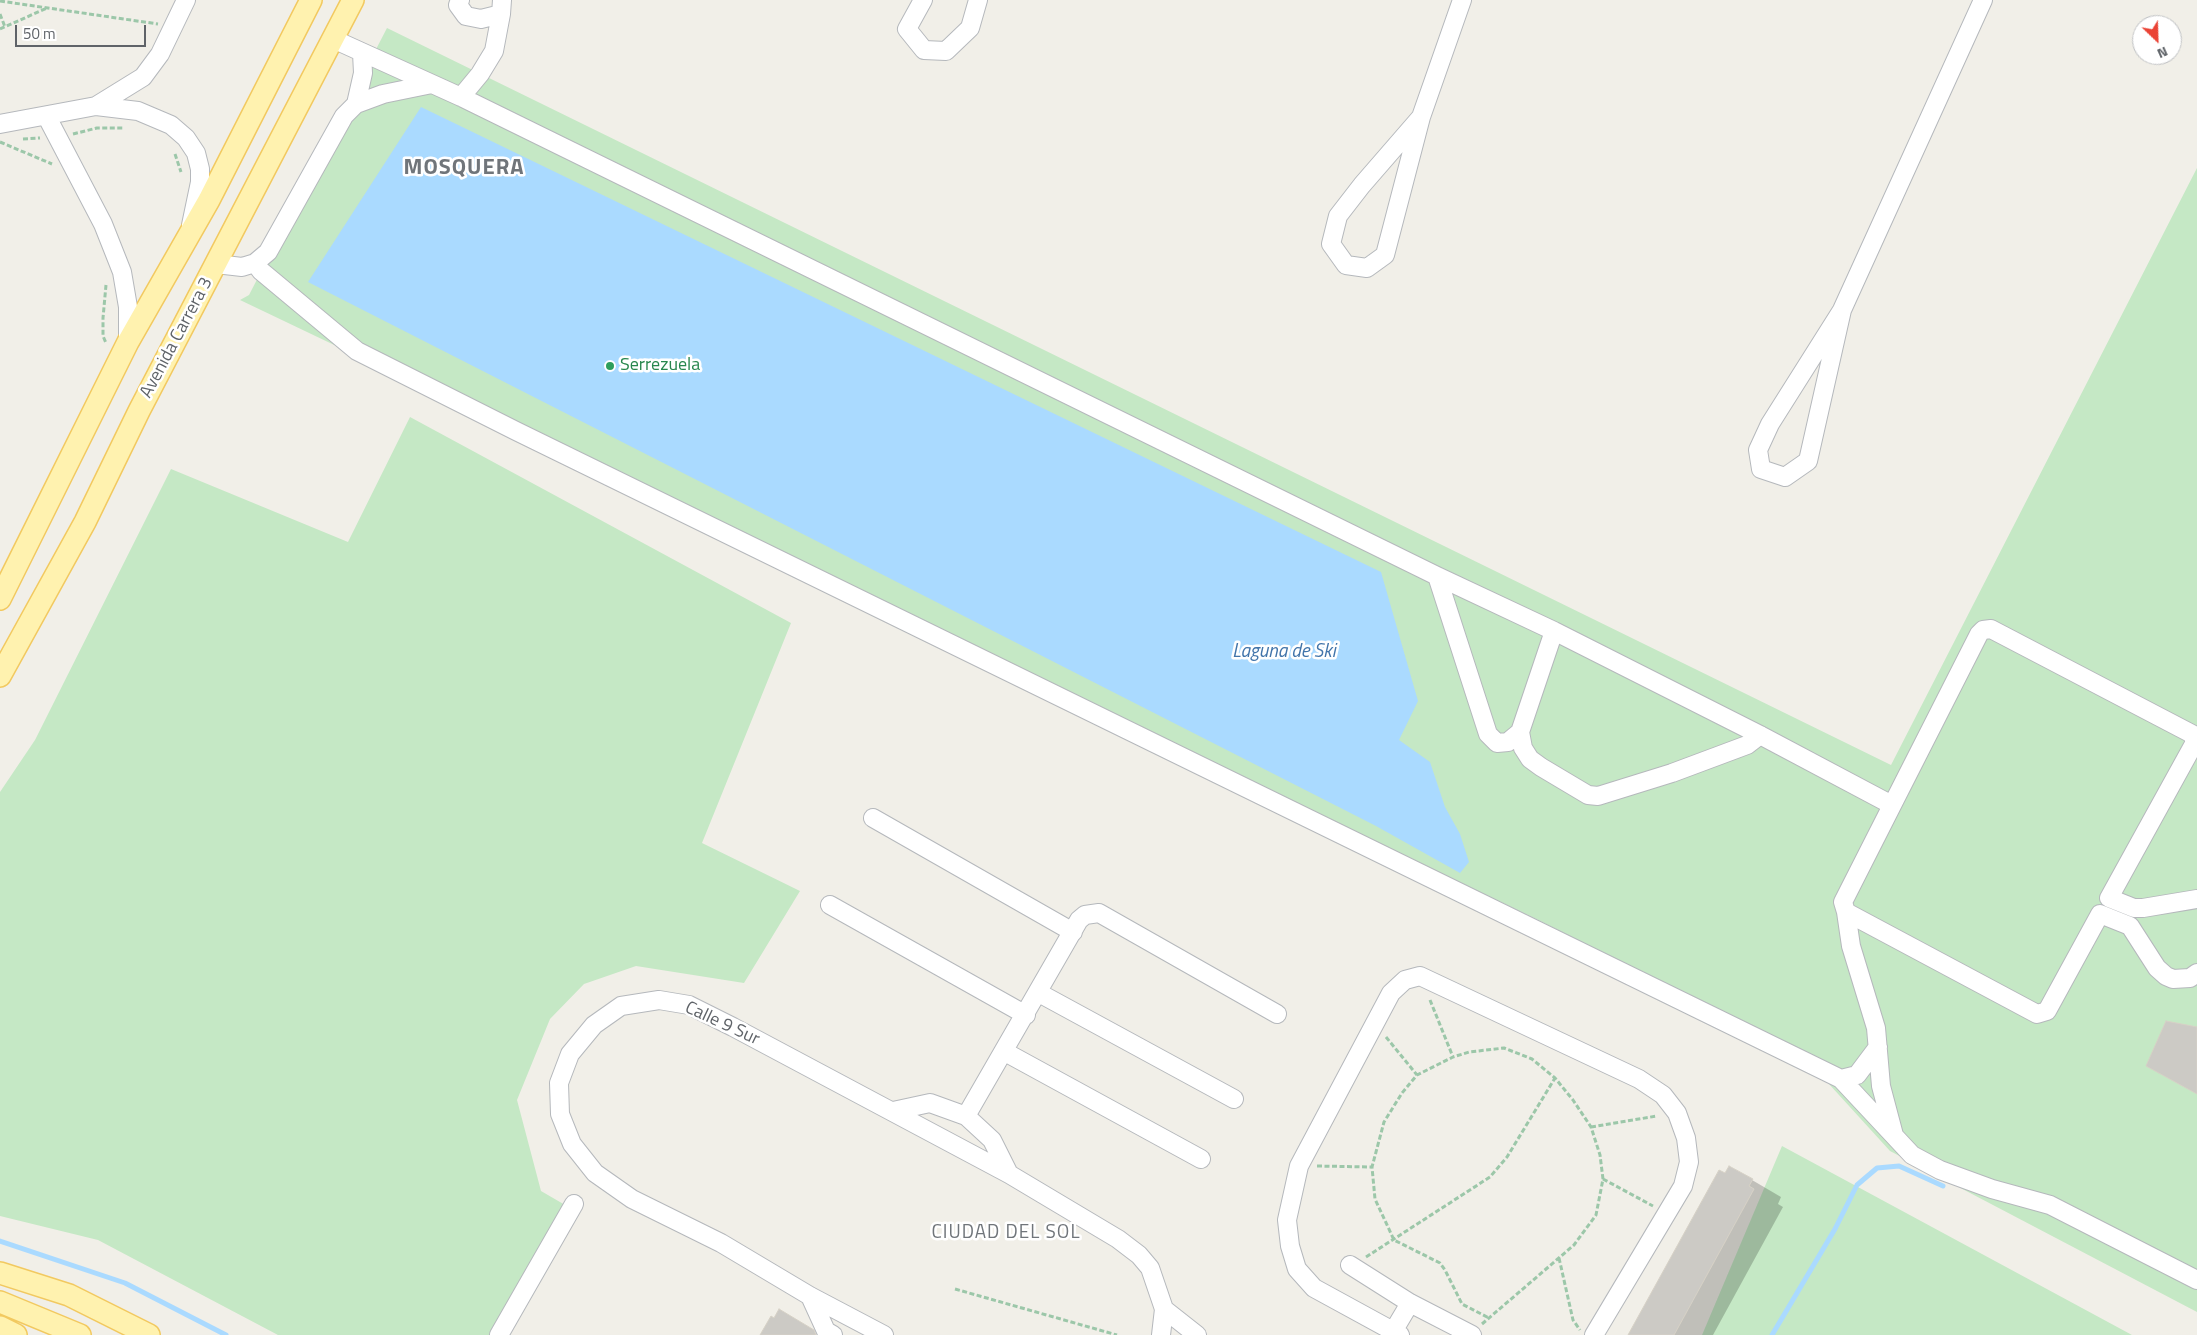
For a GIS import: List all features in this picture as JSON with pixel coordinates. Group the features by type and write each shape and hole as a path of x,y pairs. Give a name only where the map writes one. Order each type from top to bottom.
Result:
{"main road":[{"path":"0,599 128,342 188,237 312,0"},
{"name":"Avenida Carrera 3","path":"0,676 85,522 139,411 353,0"},
{"path":"0,1273 69,1295 149,1335"},
{"path":"0,1302 80,1335"},
{"path":"0,1327 16,1335"}],"street":[{"path":"0,124 48,117 96,106 144,77 160,54 186,0"},
{"path":"460,0 458,5 466,16 481,19 501,7"},
{"path":"923,0 907,29 924,50 946,51 970,28 978,0"},
{"path":"1421,117 1362,185 1338,216 1331,244 1346,265 1367,268 1385,255 1421,117 1462,0"},
{"path":"1842,310 1808,461 1785,477 1761,469 1758,450 1770,424 1842,310 1983,0"},
{"path":"461,96 480,74 494,51 501,7"},
{"path":"333,39 461,96 1437,576 1554,631 1760,734 1892,805"},
{"path":"356,104 363,73 362,53"},
{"path":"216,264 242,267 256,263 268,252 344,116 356,104 382,94 432,84"},
{"path":"96,106 138,111 171,125 186,138 196,153 200,169 200,182 188,237"},
{"path":"48,117 103,224 122,272 128,307 128,342"},
{"path":"256,263 262,271 357,351 516,431 1841,1079 1912,1155 1940,1170 1992,1189 2050,1205 2197,1280"},
{"path":"1437,576 1488,734 1497,743 1508,742 1520,732"},
{"path":"1846,912 2038,1014 2047,1011 2178,775 2195,742 2195,738 2192,734 1991,629 1984,630 1979,634 1843,902 1846,912 1847,933 1865,995 1872,1011 1878,1047 1877,1062 1881,1086 1895,1138"},
{"path":"1554,631 1520,732 1523,748 1530,760 1588,795 1598,796 1672,773 1747,745 1760,734"},
{"path":"873,818 1073,932"},
{"path":"2109,898 2134,908 2197,899"},
{"path":"830,905 1026,1015"},
{"path":"966,1116 1005,1052 1073,932 1085,915 1099,913 1277,1014"},
{"path":"2100,914 2130,926 2156,968 2166,976 2174,979 2190,978 2197,973"},
{"path":"1410,1303 1395,1334 1314,1288 1298,1269 1290,1246 1287,1220 1299,1166 1391,993 1405,980 1420,976 1640,1078 1663,1095 1676,1113 1686,1138 1688,1162 1684,1186 1594,1335"},
{"path":"1039,993 1234,1099"},
{"name":"Calle 9 Sur","path":"884,1335 810,1296 721,1242 632,1199 595,1173 572,1144 560,1114 559,1083 570,1054 594,1025 621,1006 660,1000 689,1005 893,1111 1009,1174 1118,1239 1139,1255 1150,1268 1164,1309"},
{"path":"1841,1079 1857,1075 1878,1047"},
{"path":"1005,1052 1201,1159"},
{"path":"893,1111 930,1103 966,1116 992,1140 1009,1174"},
{"path":"499,1335 574,1204"},
{"path":"1350,1265 1410,1303 1472,1335"},
{"path":"810,1296 826,1331 833,1335"},
{"path":"1161,1335 1164,1309"},
{"path":"1164,1309 1196,1335"}],"path":[{"path":"0,0 173,26"},
{"path":"0,29 48,8"},
{"path":"0,14 5,27"},
{"path":"19,139 58,137 97,128 133,128"},
{"path":"0,141 10,140"},
{"path":"0,141 55,166"},
{"path":"173,149 184,179"},
{"path":"106,282 103,336 115,368"},
{"path":"1420,976 1453,1057"},
{"path":"1375,1024 1417,1075"},
{"path":"1504,1048 1532,1059 1555,1078 1591,1127 1600,1155 1603,1179 1596,1215 1574,1245 1488,1318 1462,1304 1446,1270 1440,1264 1394,1240 1375,1200 1372,1167 1384,1122 1402,1093 1417,1075 1453,1057 1469,1052 1504,1048"},
{"path":"1350,1265 1394,1240 1490,1177 1507,1157 1555,1078"},
{"path":"1591,1127 1676,1113"},
{"path":"1299,1166 1372,1167"},
{"path":"1603,1179 1667,1213"},
{"path":"1559,1257 1573,1320 1578,1329 1586,1335"},
{"path":"955,1289 1117,1335"}],"green space":[{"path":"387,28 1891,765 2197,168 2197,1312 1890,1151 1798,1050 1530,916 240,300 249,295"},
{"path":"410,417 791,623 702,843 800,891 744,983 636,966 584,984 550,1019 517,1100 541,1191 572,1209 492,1335 278,1335 98,1240 0,1216 0,792 35,740 171,469 348,542"},
{"path":"1782,1146 2132,1335 1702,1335"}],"water":[{"name":"Laguna de Ski","path":"421,107 1381,572 1418,701 1399,740 1430,762 1445,807 1460,834 1469,862 1460,873 1376,826 308,282"}],"building":[{"path":"2166,1021 2197,1027 2197,1094 2146,1066"},
{"path":"1729,1166 1753,1179 1749,1186 1754,1189 1674,1335 1628,1335 1719,1170 1725,1173"},
{"path":"779,1309 814,1330 816,1335 760,1335 771,1316 774,1318"}],"waterway":[{"path":"1772,1335 1835,1229 1857,1185 1877,1168 1899,1166 1943,1186"},
{"path":"0,1241 125,1283 226,1335"}],"place":[{"name":"Serrezuela","path":"610,366"}],"district":[{"name":"MOSQUERA","path":"464,169"},
{"name":"CIUDAD DEL SOL","path":"1006,1233"}]}
